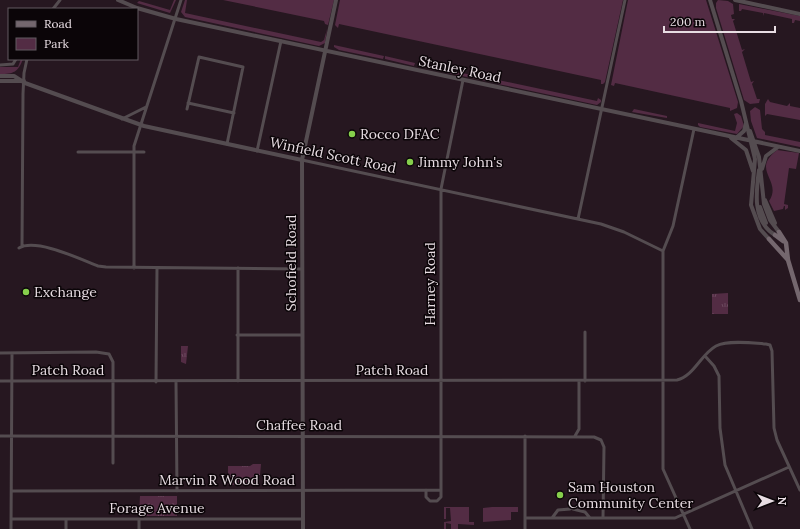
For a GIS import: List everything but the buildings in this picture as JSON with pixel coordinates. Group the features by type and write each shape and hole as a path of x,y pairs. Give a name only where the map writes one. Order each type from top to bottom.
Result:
{"main road":[{"path":"777,233 786,243 788,260 800,300"},
{"path":"769,239 788,260"}],"street":[{"path":"54,8 60,0"},
{"name":"Stanley Road","path":"118,0 137,8"},
{"path":"134,268 133,152 140,125 182,0"},
{"name":"Schofield Road","path":"303,529 302,160 336,0"},
{"path":"578,219 626,0"},
{"path":"710,0 760,163 765,199 777,233"},
{"path":"735,0 800,14"},
{"name":"Stanley Road","path":"138,8 176,19 800,151"},
{"path":"257,151 281,41"},
{"path":"187,109 199,57 243,67 227,144"},
{"path":"0,65 13,64 15,60"},
{"path":"28,60 24,81 20,247 38,246 48,248 98,266 134,268 302,269"},
{"path":"0,76 14,76 24,81"},
{"name":"Harney Road","path":"441,490 441,189 463,80"},
{"name":"Winfield Scott Road","path":"0,81 24,81 25,83 140,125 612,227 663,251"},
{"path":"188,103 234,112"},
{"path":"122,119 146,107"},
{"path":"736,138 744,131 747,123"},
{"path":"690,529 663,469 663,251 673,226 694,129"},
{"path":"729,137 746,150 754,172"},
{"path":"753,142 755,160 751,205 760,229 769,239"},
{"path":"762,174 766,156 779,147"},
{"path":"78,152 144,152"},
{"path":"760,163 757,202 766,224 777,233"},
{"path":"156,382 157,268"},
{"path":"238,268 238,381"},
{"path":"585,332 585,381"},
{"path":"237,335 302,335"},
{"name":"Patch Road","path":"0,381 440,382 662,380 682,379 716,346 721,344 770,345 772,351 774,428 789,467"},
{"path":"0,353 96,352 106,353 112,356 113,463"},
{"path":"11,529 12,353"},
{"path":"705,356 714,366 719,376 722,448 725,465 752,529"},
{"path":"575,436 579,429 579,381"},
{"path":"176,382 177,491"},
{"name":"Chaffee Road","path":"0,436 441,435 575,436 598,438 603,443 604,447 604,518"},
{"path":"525,436 525,529"},
{"path":"525,518 675,518 789,467 800,490"},
{"path":"426,490 428,499 434,501 441,497 441,490"},
{"name":"Marvin R Wood Road","path":"12,491 441,490"},
{"path":"552,518 558,510 571,509 585,512 590,518"},
{"name":"Forage Avenue","path":"11,519 302,519"},
{"path":"66,519 66,529"},
{"path":"139,519 139,529"}],"green space":[{"path":"174,0 176,0 170,13 137,3 139,1 170,10"},
{"path":"185,0 187,0 185,13 321,42 324,40 327,29 325,43 319,46 185,17 181,12"},
{"path":"223,0 334,0 328,25 325,24 324,21"},
{"path":"340,0 623,0 605,82 601,84 601,80 339,24 338,28 335,25"},
{"path":"628,0 706,0 738,102 737,108 730,111 730,108 615,83 614,86 611,85"},
{"path":"718,0 728,1 733,4 734,14 731,15 732,19 735,19 733,21 742,50 745,49 742,52 751,82 754,81 752,84 757,99 760,99 759,103 750,104 744,100 716,8 716,3"},
{"path":"739,4 800,16 800,21 795,20 794,23 792,23 792,19 764,13 763,16 763,13 742,9 739,11"},
{"path":"334,45 384,56 383,59 339,50 334,47"},
{"path":"385,56 415,63 414,66 385,59"},
{"path":"21,60 22,60 17,69 12,73 0,74 0,67 18,67"},
{"path":"447,70 492,79 493,81 447,73"},
{"path":"498,80 597,101 598,98 601,102 597,105 498,84"},
{"path":"768,99 770,102 787,106 790,103 790,106 800,108 800,120 767,114 765,116 765,104"},
{"path":"755,107 760,110 762,129 765,132 765,135 800,142 800,147 757,138 751,121 750,111"},
{"path":"634,109 667,116 667,118 632,112"},
{"path":"737,113 741,116 744,126 737,134 700,127 698,125 698,123 735,131 737,123 734,114"},
{"path":"777,150 799,153 796,169 789,168 784,204 788,205 788,208 785,210 784,206 783,209 774,211 769,201 772,194 772,187 766,170 766,164 769,157"},
{"path":"728,293 728,314 712,314 712,294"},
{"path":"181,346 188,346 186,364 181,362"},
{"path":"253,464 261,464 260,475 255,475 255,485 228,485 228,466 250,466"},
{"path":"140,496 177,496 177,516 139,516"},
{"path":"444,507 469,507 469,522 474,522 474,525 458,524 458,529 451,529 451,524 446,523 446,529 444,529 444,522 451,521 450,508 446,508 446,519 444,519"},
{"path":"518,507 518,512 511,512 511,520 483,522 483,508"}],"place":[{"name":"Rocco DFAC","path":"352,134"},
{"name":"Jimmy John's","path":"410,162"},
{"name":"Exchange","path":"26,292"},
{"name":"Sam Houston Community Center","path":"560,495"}]}
